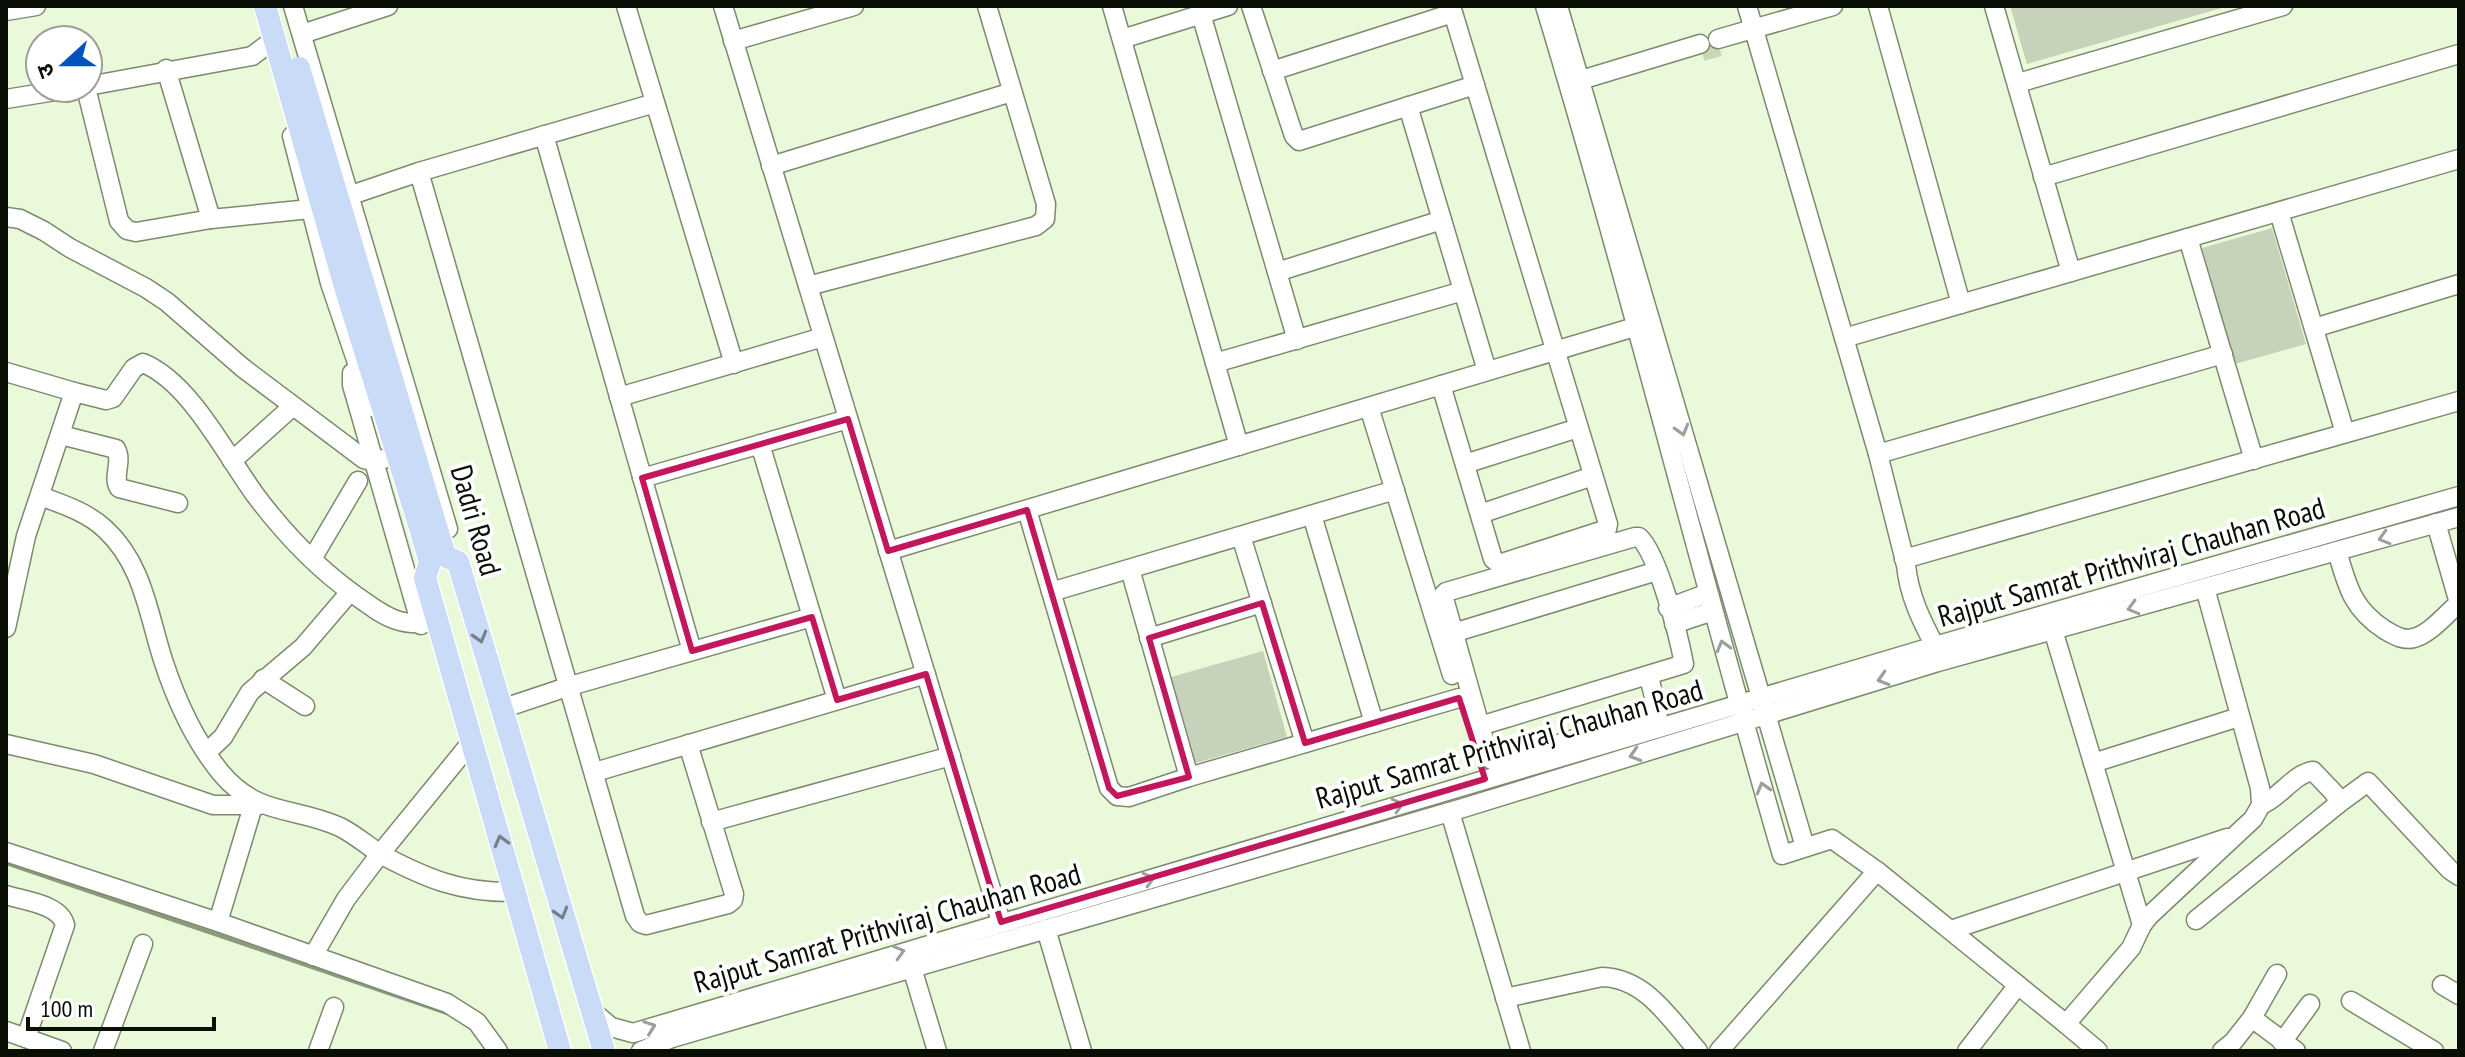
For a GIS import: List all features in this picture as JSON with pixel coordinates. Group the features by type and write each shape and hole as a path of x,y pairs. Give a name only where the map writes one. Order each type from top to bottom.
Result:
{"main road":[{"path":"265,6 346,290 425,517 445,556 458,562"},
{"path":"280,6 425,517 430,562 425,578 429,623 473,740 559,1050"},
{"name":"Dadri Road","path":"458,562 604,1051"},
{"path":"514,889 549,873"}],"street":[{"path":"6,11 36,6"},
{"path":"258,6 310,209 353,357 352,385 425,578"},
{"name":"Dadri Road","path":"293,6 458,562"},
{"path":"302,34 365,9 388,6"},
{"path":"626,6 734,364"},
{"path":"723,6 1001,922"},
{"path":"733,41 854,6"},
{"path":"808,286 1036,226 1045,219 1046,204 987,6"},
{"path":"1112,6 1239,446"},
{"path":"1122,39 1228,6"},
{"path":"1251,6 1294,136 1299,141 1475,85"},
{"path":"1545,6 1576,86"},
{"path":"1558,6 1576,86 1644,324 1805,847"},
{"path":"1747,6 1878,454 1905,562 1907,582 1915,608 1935,646"},
{"path":"1576,86 1755,33 1833,6"},
{"path":"1878,6 1961,304"},
{"path":"1994,6 2071,272"},
{"path":"2018,83 2283,6"},
{"path":"1272,71 1452,9 1608,524 1602,531 1498,563 1493,559 1441,385"},
{"path":"1201,14 1297,340"},
{"path":"104,83 166,69 252,56 268,44"},
{"path":"2043,177 2459,54"},
{"path":"166,69 211,219"},
{"path":"771,166 1012,92"},
{"path":"91,104 119,221 127,230 136,232 211,219 310,209 419,172 655,103"},
{"path":"1408,106 1487,371"},
{"path":"544,135 692,651"},
{"path":"1844,338 2459,159"},
{"path":"419,172 635,916 646,925 728,904 733,900 734,894 688,744"},
{"path":"2279,212 2345,433"},
{"path":"6,217 20,219 44,231 157,295 346,448 364,459 381,459"},
{"path":"1277,272 1442,220"},
{"path":"2188,238 2254,460"},
{"path":"2314,328 2459,284"},
{"path":"1215,363 1463,291"},
{"path":"341,317 381,302"},
{"path":"888,551 1644,324"},
{"path":"1644,324 1711,602 1782,855 1832,839 1877,871 2098,1051"},
{"path":"619,397 823,337"},
{"path":"1878,454 2223,354"},
{"path":"6,372 106,400 113,398 138,364 146,363 182,392 207,422 258,498 298,547 381,614 400,623 429,623 381,459"},
{"path":"6,628 25,541 74,392"},
{"path":"1905,562 2459,401"},
{"path":"232,461 292,407"},
{"path":"1369,407 1485,779"},
{"path":"642,478 848,419"},
{"path":"1465,464 1578,428"},
{"path":"61,435 116,449 119,455 116,481 119,488 178,503"},
{"path":"760,444 837,700"},
{"path":"1480,514 1593,476"},
{"path":"312,559 358,481"},
{"path":"1051,592 1395,490"},
{"path":"40,496 79,511 103,527 122,548 138,575 177,698 222,774 257,806"},
{"name":"Rajput Samrat Prithviraj Chauhan Road","path":"641,1051 674,1044 912,968 1450,812 1935,646 2459,496"},
{"path":"1027,510 1109,788 1117,796 1129,797 1459,698"},
{"path":"1312,515 1374,723"},
{"name":"Rajput Samrat Prithviraj Chauhan Road","path":"1763,706 2053,630 2459,517"},
{"path":"2337,551 2356,605 2369,619 2402,638 2412,639 2422,635 2459,603 2436,523"},
{"path":"1241,536 1305,743"},
{"path":"6,537 25,541"},
{"path":"1480,726 1684,664 1657,571 1646,544 1635,537 1446,592 1443,600 1480,726 1490,759 1498,763 1658,713 1649,677"},
{"path":"1130,569 1189,777"},
{"path":"1453,633 1657,571"},
{"path":"2066,1024 2131,948 2149,916 2253,819 2261,805 2260,788 2205,588"},
{"path":"207,752 223,737 241,702 263,679 303,647 350,592"},
{"path":"1671,616 1711,602"},
{"path":"1149,638 1262,603"},
{"path":"501,709 570,686 812,617"},
{"path":"2053,630 2142,925"},
{"path":"595,772 926,674"},
{"path":"263,679 305,706"},
{"name":"Rajput Samrat Prithviraj Chauhan Road","path":"587,1001 591,1011 611,1027 633,1033 1485,779 1741,713"},
{"path":"2093,763 2239,717"},
{"path":"313,956 346,899 473,740"},
{"path":"6,744 94,764 213,805 257,806 319,819 341,828 380,854 437,882 488,892 514,889"},
{"path":"711,822 951,756"},
{"path":"2261,805 2277,797 2308,771 2317,774 2335,794 2338,804"},
{"path":"2196,920 2368,782 2459,876"},
{"path":"218,922 257,806"},
{"path":"1450,812 1521,1051"},
{"path":"1951,930 2237,834"},
{"path":"6,852 218,922 447,1003 477,1022 498,1051"},
{"path":"1719,1051 1877,871"},
{"path":"6,895 57,911 65,925 26,1038"},
{"path":"1046,929 1082,1051"},
{"path":"103,1051 143,944"},
{"path":"912,968 937,1051"},
{"path":"2222,1051 2252,1018 2277,974"},
{"path":"1505,998 1602,977 1616,978 1634,983 1648,995 1698,1051"},
{"path":"1967,1051 2018,985"},
{"path":"2442,985 2459,995"},
{"path":"2351,1001 2434,1051"},
{"path":"2252,1018 2289,1047 2310,1004"},
{"path":"318,1051 334,1007"},
{"path":"6,1031 62,1051"}],"highlighted area":[{"path":"848,419 888,551 1027,510 1109,788 1117,796 1189,777 1149,638 1262,603 1305,743 1459,698 1485,779 1001,922 926,674 837,700 812,617 692,651 642,478"}],"green space":[{"path":"2010,6 2229,6 2027,64"},
{"path":"2272,228 2306,344 2235,364 2202,248"},
{"path":"1263,651 1287,737 1196,763 1171,677"}],"waterway":[{"path":"6,863 447,1013"}],"tunnel":[{"path":"1702,52 1721,47"}]}
